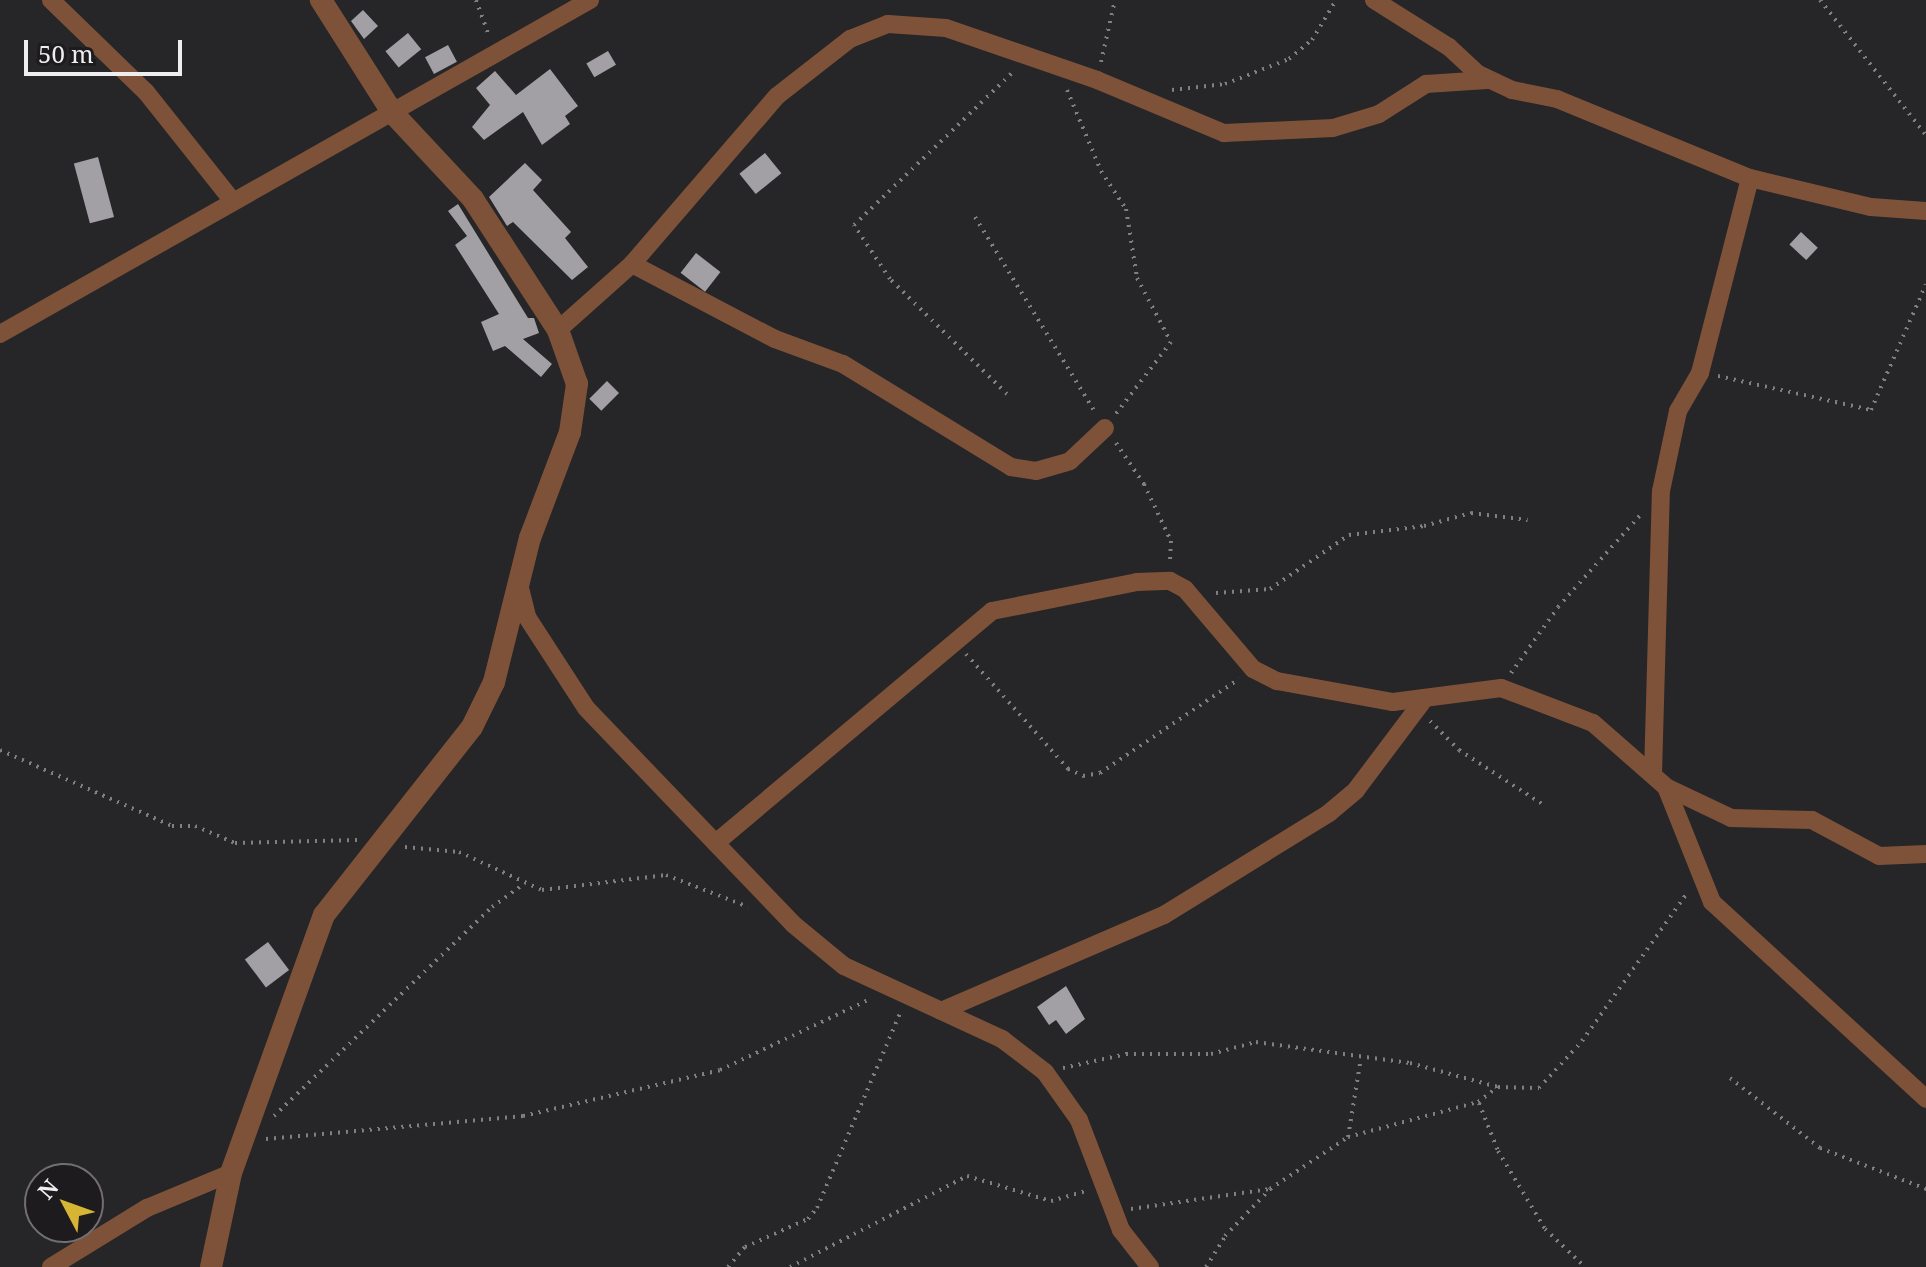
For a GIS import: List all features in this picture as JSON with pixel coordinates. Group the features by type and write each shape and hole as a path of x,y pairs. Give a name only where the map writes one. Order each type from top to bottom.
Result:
{"street":[{"path":"51,0 146,92 232,200"},
{"path":"211,1267 231,1173 324,915 373,846 414,803 482,710 520,588 530,538 570,432 577,384 558,330 473,199 392,112 321,0"},
{"path":"0,334 590,0"},
{"path":"1374,0 1487,80 1610,119 1750,178 1871,207 1926,211"},
{"path":"558,330 632,264 777,96 850,39 888,24 914,22 1029,56 1097,80 1199,126 1247,132 1333,128 1379,114 1426,84 1487,80"},
{"path":"1750,178 1700,373 1678,411 1661,491 1659,780 1698,877 1712,902 1926,1099"},
{"path":"632,264 775,339 843,364 1011,467 1036,471 1070,461 1105,428"},
{"path":"718,841 992,611 1018,603 1178,585 1253,669 1309,690 1419,706 1501,688 1593,723 1659,780 1731,818 1812,820 1879,856 1926,854"},
{"path":"520,588 527,617 586,708 718,841 793,924 886,990 1002,1039 1045,1072 1079,1120 1113,1212 1150,1267"},
{"path":"941,1011 1164,915 1329,813 1356,790 1419,706"},
{"path":"51,1267 147,1208 231,1173"}],"path":[{"path":"476,0 496,55"},
{"path":"1097,80 1115,0"},
{"path":"1130,94 1225,84 1289,59 1312,40 1336,0"},
{"path":"1820,0 1926,135"},
{"path":"1007,394 890,279 854,225 1029,56"},
{"path":"1057,66 1101,171 1126,209 1137,278 1171,342 1105,428"},
{"path":"975,217 1105,428 1144,484 1171,541 1178,585 1252,595 1349,535 1424,526 1471,513 1528,520"},
{"path":"1700,373 1871,410 1926,284"},
{"path":"1501,688 1558,607 1661,491"},
{"path":"954,641 1068,769 1083,776 1100,773 1253,669"},
{"path":"1419,706 1459,750 1542,804"},
{"path":"0,750 172,826 195,826 235,843 323,837 373,846 459,852 542,890 666,875 793,924"},
{"path":"1045,1072 1126,1054 1211,1054 1256,1042 1463,1073 1498,1087 1539,1088 1553,1078 1698,877"},
{"path":"268,1123 492,907 524,884"},
{"path":"260,1131 253,1140 523,1116 720,1070 803,1036 886,990"},
{"path":"728,1267 745,1247 808,1219 817,1208 906,998"},
{"path":"1348,1137 1361,1058"},
{"path":"1730,1078 1820,1148 1926,1189"},
{"path":"1206,1267 1225,1236 1270,1189 1348,1137 1478,1102 1498,1087"},
{"path":"1478,1102 1498,1151 1545,1229 1585,1267"},
{"path":"790,1267 967,1176 1051,1201 1104,1187"},
{"path":"1113,1212 1270,1189"}],"building":[{"path":"363,10 378,26 364,39 351,21"},
{"path":"408,33 421,49 399,68 385,51"},
{"path":"448,45 457,62 434,74 425,57"},
{"path":"608,51 616,65 594,77 586,64"},
{"path":"550,69 578,106 565,116 570,124 542,145 523,112 484,140 472,127 490,105 476,88 495,71 516,95"},
{"path":"765,153 781,173 756,194 739,174"},
{"path":"98,157 114,217 90,223 74,163"},
{"path":"525,163 542,180 533,190 571,232 565,238 588,267 572,280 513,222 507,226 489,197"},
{"path":"458,204 528,318 534,318 539,333 523,339 552,364 541,377 505,346 493,351 481,322 499,314 455,245 467,236 448,211"},
{"path":"1801,232 1818,248 1806,260 1789,244"},
{"path":"696,253 720,272 705,292 681,273"},
{"path":"607,381 619,393 601,411 589,399"},
{"path":"268,942 289,970 266,987 245,959"},
{"path":"1066,986 1085,1019 1066,1034 1056,1020 1049,1025 1037,1007"}]}
